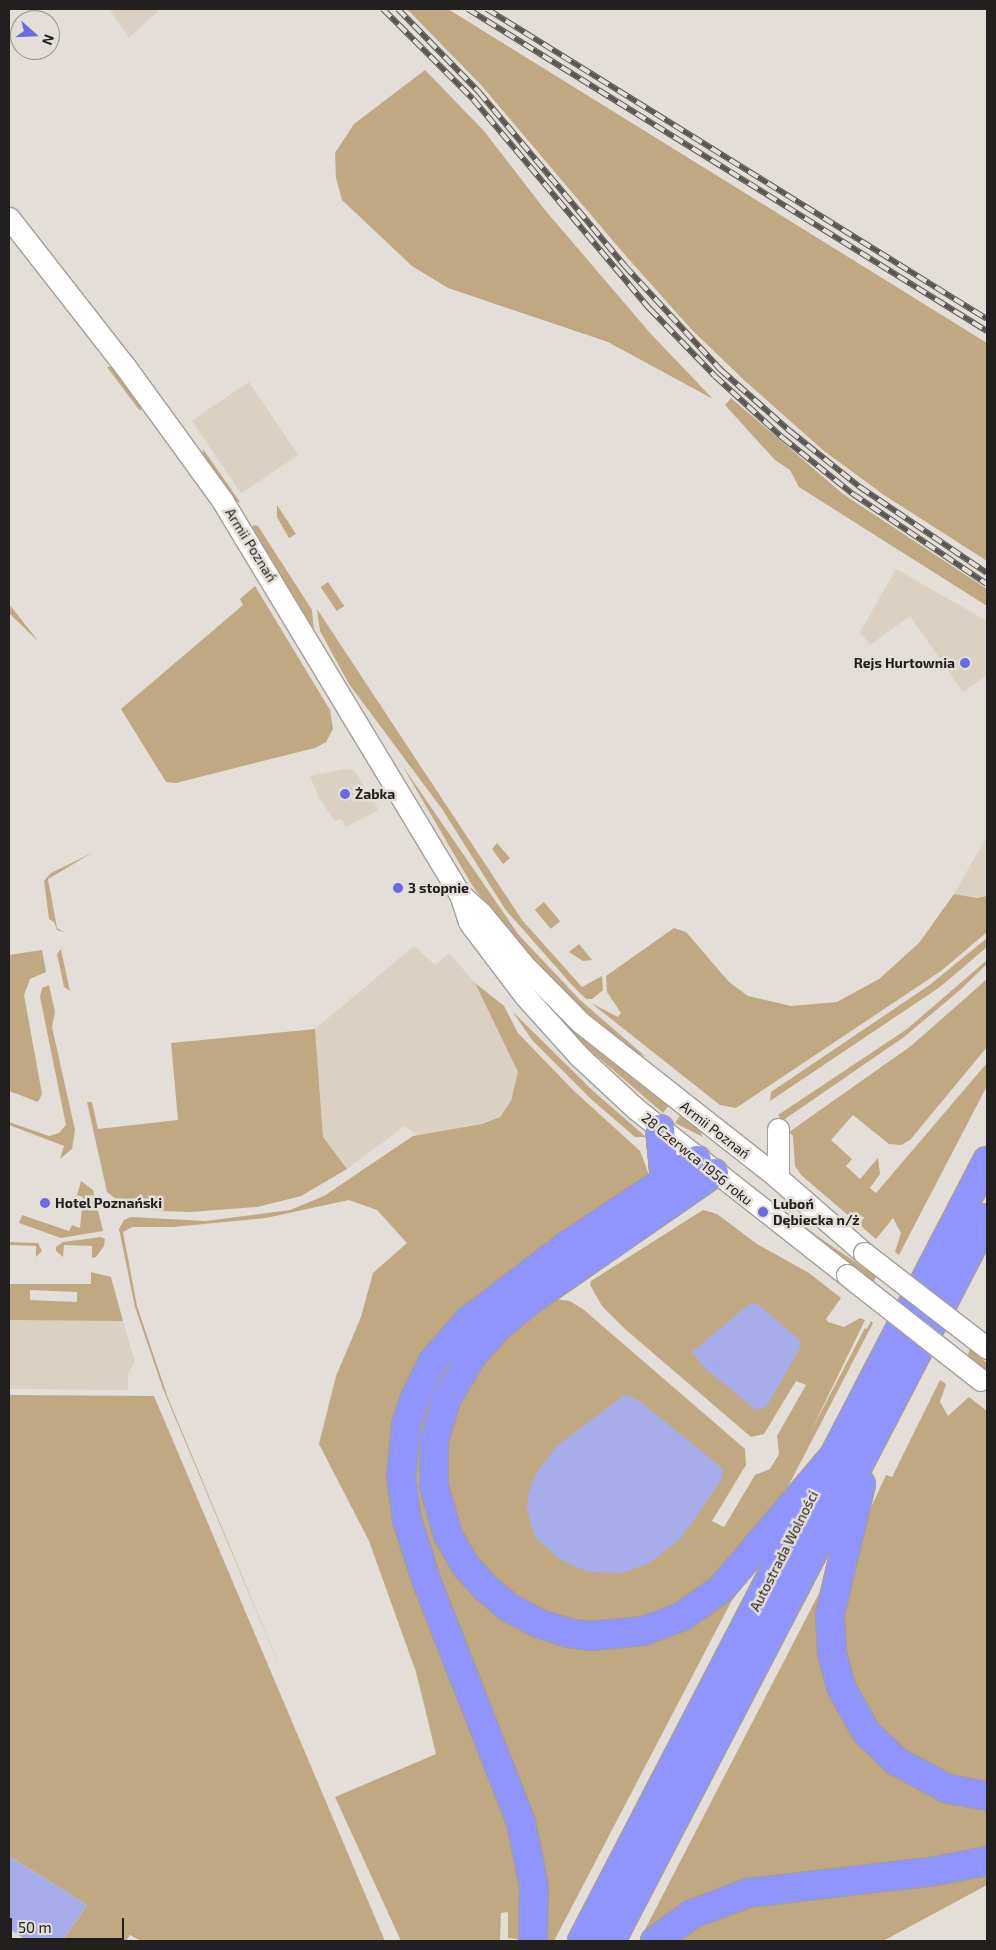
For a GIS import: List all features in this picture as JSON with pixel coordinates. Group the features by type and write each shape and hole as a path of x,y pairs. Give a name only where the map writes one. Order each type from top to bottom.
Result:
{"highway":[{"path":"660,1129 665,1181"},
{"name":"Autostrada Wolności","path":"582,1941 987,1160"},
{"path":"534,1941 534,1887 520,1822 426,1579 407,1520 401,1477 406,1425 414,1400 433,1361 468,1321 525,1276 665,1181 706,1167"},
{"path":"706,1167 528,1302 498,1327 472,1356 446,1400 434,1441 434,1486 448,1535 466,1566 487,1590 533,1620 579,1635 609,1636 638,1632 683,1616 721,1589 833,1457"},
{"name":"Autostrada Wolności","path":"611,1941 987,1218"},
{"path":"873,1437 832,1601 830,1635 836,1672 849,1703 866,1732 896,1761 948,1788 987,1796"},
{"path":"655,1941 692,1914 748,1893 935,1871 987,1861"}],"main road":[{"name":"Armii Poznań","path":"9,218 124,366 222,500 460,894 469,922 556,1032"},
{"name":"Armii Poznań","path":"460,894 482,913 522,964 580,1022 778,1178 864,1253 987,1348"},
{"name":"28 Czerwca 1956 roku","path":"556,1032 660,1129 706,1167 984,1382"},
{"path":"778,1129 778,1178"},
{"path":"706,1167 727,1138"},
{"path":"706,1167 744,1152"}],"shaded area":[{"path":"109,9 160,9 129,38"},
{"path":"407,9 448,9 987,343 987,561 884,495 824,451 745,381 692,330 625,255 482,86"},
{"path":"425,70 484,131 545,210 650,333 713,399 608,342 448,288 412,266 342,200 336,178 335,153 354,124"},
{"path":"107,367 114,367 143,406 140,411"},
{"path":"249,382 298,455 241,494 192,421"},
{"path":"731,398 843,494 987,589 987,606 799,487 790,470 775,460 725,405"},
{"path":"203,449 240,502 235,502 203,456"},
{"path":"277,505 296,534 289,538 277,517"},
{"path":"253,525 258,526 312,610 314,632 252,530"},
{"path":"896,569 987,621 987,675 963,692 910,616 870,645 860,632"},
{"path":"328,582 344,606 337,611 321,587"},
{"path":"255,586 330,710 333,729 326,742 315,748 176,783 166,782 121,709 243,605 240,599"},
{"path":"9,604 39,642 9,613"},
{"path":"317,609 522,920 582,987 602,976 603,990 592,999 586,999 572,985 505,909 442,809 349,684 320,631"},
{"path":"402,765 518,934 580,1000 646,1057 616,1042 556,988 493,914 472,885"},
{"path":"344,769 354,770 379,810 346,827 341,819 335,821 319,798 310,776"},
{"path":"987,836 987,896 977,898 954,894"},
{"path":"497,843 510,858 503,864 492,849"},
{"path":"92,853 48,879 57,928 64,932 57,930 54,922 49,919 44,881 51,873"},
{"path":"954,894 977,898 987,896 987,932 941,971 736,1108 720,1105 591,1003 618,1017 621,1013 607,992 606,976 674,928 686,932 729,982 748,996 791,1006 837,1002 879,979 919,943"},
{"path":"544,902 560,921 551,929 535,910"},
{"path":"987,938 987,947 940,987 770,1101 771,1092 931,984"},
{"path":"579,944 592,960 583,961 569,952"},
{"path":"65,945 61,950 70,991 64,987 57,954"},
{"path":"414,946 435,965 449,953 475,983 518,1072 511,1101 500,1117 482,1124 418,1136 405,1126 347,1169 323,1137 315,1029"},
{"path":"42,950 46,972 30,979 24,995 42,1094 38,1102 9,1091 9,955"},
{"path":"987,960 987,964 960,990 904,1037 782,1121 778,1115 907,1029"},
{"path":"987,979 987,1047 910,1140 901,1145 889,1144 853,1115 831,1140 852,1159 846,1166 860,1179 878,1158 880,1174 870,1188 876,1193 987,1063 987,1086 899,1255 895,1252 901,1233 893,1218 876,1239 801,1175 795,1166 793,1136 789,1132 911,1046"},
{"path":"475,983 504,1006 518,1033 573,1090 640,1151 649,1175 636,1190 491,1289 393,1445 515,1830 529,1941 508,1938 508,1912 501,1913 500,1941 401,1941 335,1797 436,1754 416,1672 369,1541 319,1444 336,1376 361,1317 373,1273 407,1243 377,1210 349,1200 266,1218 173,1227 132,1227 123,1232 137,1306 168,1398 293,1698 163,1389 135,1307 119,1229 124,1220 131,1217 205,1221 290,1210 324,1196 413,1136 482,1124 500,1117 511,1101 518,1072"},
{"path":"49,985 55,1012 52,1027 75,1130 72,1149 60,1159 64,1146 9,1125 9,1122 49,1136 59,1133 66,1125 40,997 42,988"},
{"path":"533,987 669,1105 663,1113 577,1039"},
{"path":"513,1012 593,1091 646,1137 635,1137 591,1099 532,1040"},
{"path":"315,1029 323,1137 347,1169 301,1196 257,1207 190,1212 158,1211 122,1204 107,1192 87,1102 92,1102 98,1129 178,1120 171,1043"},
{"path":"681,1114 698,1127 703,1137 675,1123"},
{"path":"742,1178 820,1238 876,1276 873,1284"},
{"path":"81,1181 93,1190 103,1231 61,1238 19,1223 22,1215 69,1231 72,1225 80,1228 83,1197 77,1195"},
{"path":"703,1210 717,1214 757,1244 809,1273 841,1298 826,1319 828,1322 844,1327 860,1318 865,1320 810,1433 865,1328 867,1329 871,1321 873,1323 782,1498 711,1590 636,1626 558,1623 489,1583 443,1498 449,1414 498,1340 553,1299 570,1301 584,1310 745,1449 746,1465 712,1521 724,1527 755,1475 770,1469 779,1454 777,1436 806,1385 796,1381 764,1434 751,1437 625,1329 602,1306 590,1285 591,1281"},
{"path":"101,1237 105,1239 104,1246 96,1257 92,1258 92,1246 64,1245 63,1257 56,1251 56,1247 63,1242"},
{"path":"9,1242 38,1243 42,1251 36,1257 36,1246 9,1245"},
{"path":"584,1251 436,1410 457,1566 593,1642 743,1579 554,1941 548,1941 549,1905 541,1852 416,1518 412,1443 441,1366"},
{"path":"91,1272 111,1277 123,1321 9,1320 9,1284 91,1284","holes":["30,1290 77,1292 77,1302 30,1300"]},
{"path":"9,1320 123,1321 135,1362 128,1373 128,1390 9,1389"},
{"path":"970,1349 987,1363 987,1374 967,1358"},
{"path":"940,1380 946,1384 940,1402 948,1416 969,1397 987,1411 987,1786 945,1777 885,1738 857,1699 840,1635 856,1540 886,1475 892,1477"},
{"path":"9,1395 154,1396 385,1941 141,1941 130,1935 126,1941 62,1941 87,1905 9,1856"},
{"path":"827,1578 852,1722 987,1803 987,1853 795,1879 639,1941"},
{"path":"987,1869 987,1885 883,1941 676,1941 711,1913 763,1896"}],"water":[{"path":"756,1303 799,1339 801,1346 767,1406 756,1410 705,1368 692,1352 748,1305"},
{"path":"624,1395 637,1399 716,1463 723,1470 721,1481 680,1539 651,1562 622,1573 590,1572 562,1561 535,1537 527,1509 528,1495 535,1475 557,1446"},
{"path":"9,1856 87,1905 62,1941 28,1941 9,1929"}],"railway":[{"path":"383,9 473,99 650,309 715,376 783,438 853,494 987,584"},
{"path":"398,9 479,92 625,266 721,370 790,431 860,487 987,573"},
{"path":"468,9 987,331"},
{"path":"487,9 987,319"}],"place":[{"name":"Rejs Hurtownia","path":"965,663"},
{"name":"Żabka","path":"345,794"},
{"name":"3 stopnie","path":"398,888"},
{"name":"Hotel Poznański","path":"45,1203"},
{"name":"Luboń Dębiecka n/ż","path":"763,1212"}]}
